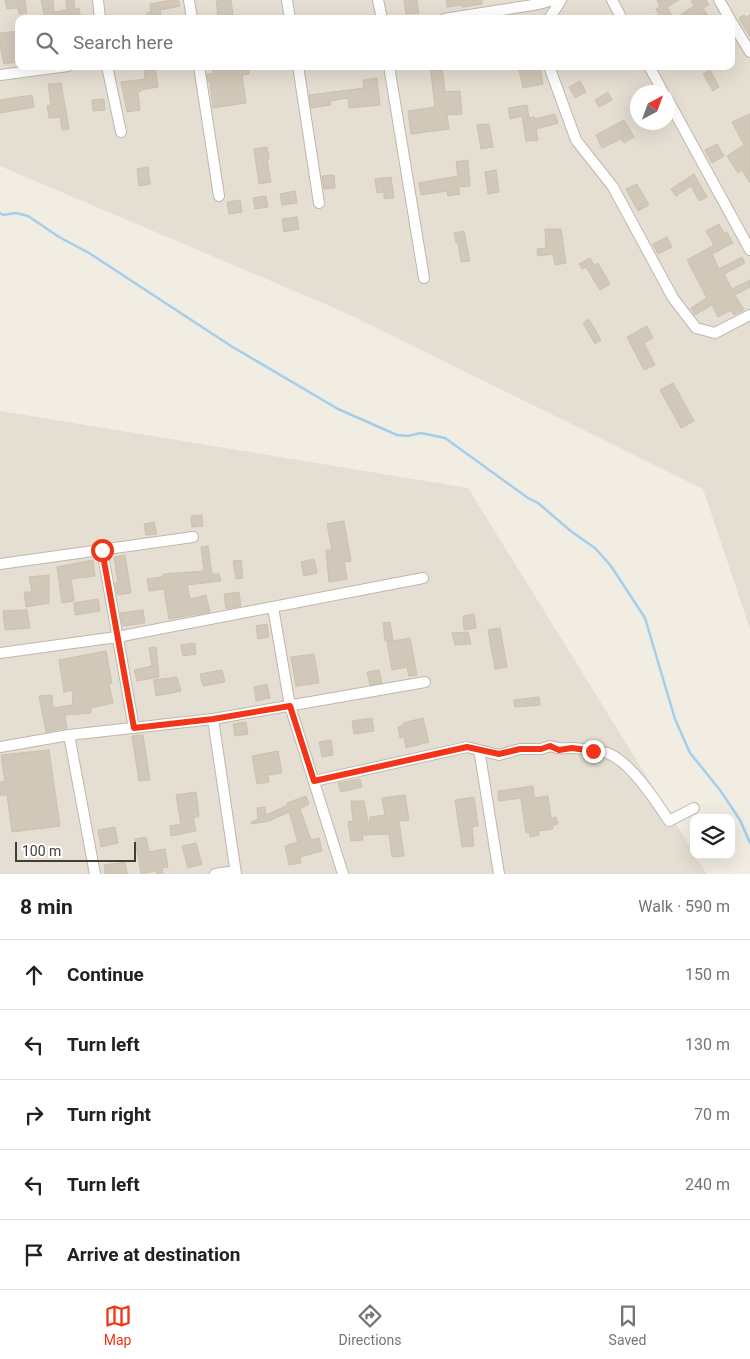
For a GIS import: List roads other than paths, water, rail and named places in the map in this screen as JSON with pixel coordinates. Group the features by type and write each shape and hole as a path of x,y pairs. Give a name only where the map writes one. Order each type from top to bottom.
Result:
{"street":[{"path":"98,0 100,15"},
{"path":"189,0 191,15"},
{"path":"287,0 289,15"},
{"path":"378,0 381,15"},
{"path":"469,15 552,0"},
{"path":"552,15 561,0"},
{"path":"612,0 620,15"},
{"path":"719,0 728,15"},
{"path":"735,27 750,52"},
{"path":"0,75 38,70"},
{"path":"108,70 121,132"},
{"path":"200,70 219,196"},
{"path":"299,70 319,203"},
{"path":"390,70 424,278"},
{"path":"550,70 576,140 613,187 673,298 696,328 715,333 750,315"},
{"path":"651,70 659,85"},
{"path":"675,113 750,250"},
{"path":"0,564 193,537"},
{"path":"102,550 134,728"},
{"path":"0,653 117,637 423,578"},
{"path":"273,607 290,706 343,874"},
{"path":"0,747 70,735 213,719 425,682"},
{"path":"213,719 235,872 215,874"},
{"path":"70,735 95,874"},
{"path":"314,781 467,747 499,754 520,749 541,749 550,746 559,750 572,748 607,753 623,762 655,798 669,821 694,808"},
{"path":"478,750 499,874"}],"waterway":[{"path":"0,213 3,215 16,213 28,216 59,237 89,253 231,346 338,409 397,435 408,436 421,433 445,438 528,498 538,503 572,532 595,548 611,566 645,618 675,719 690,753 720,790 740,820 750,843"}]}
